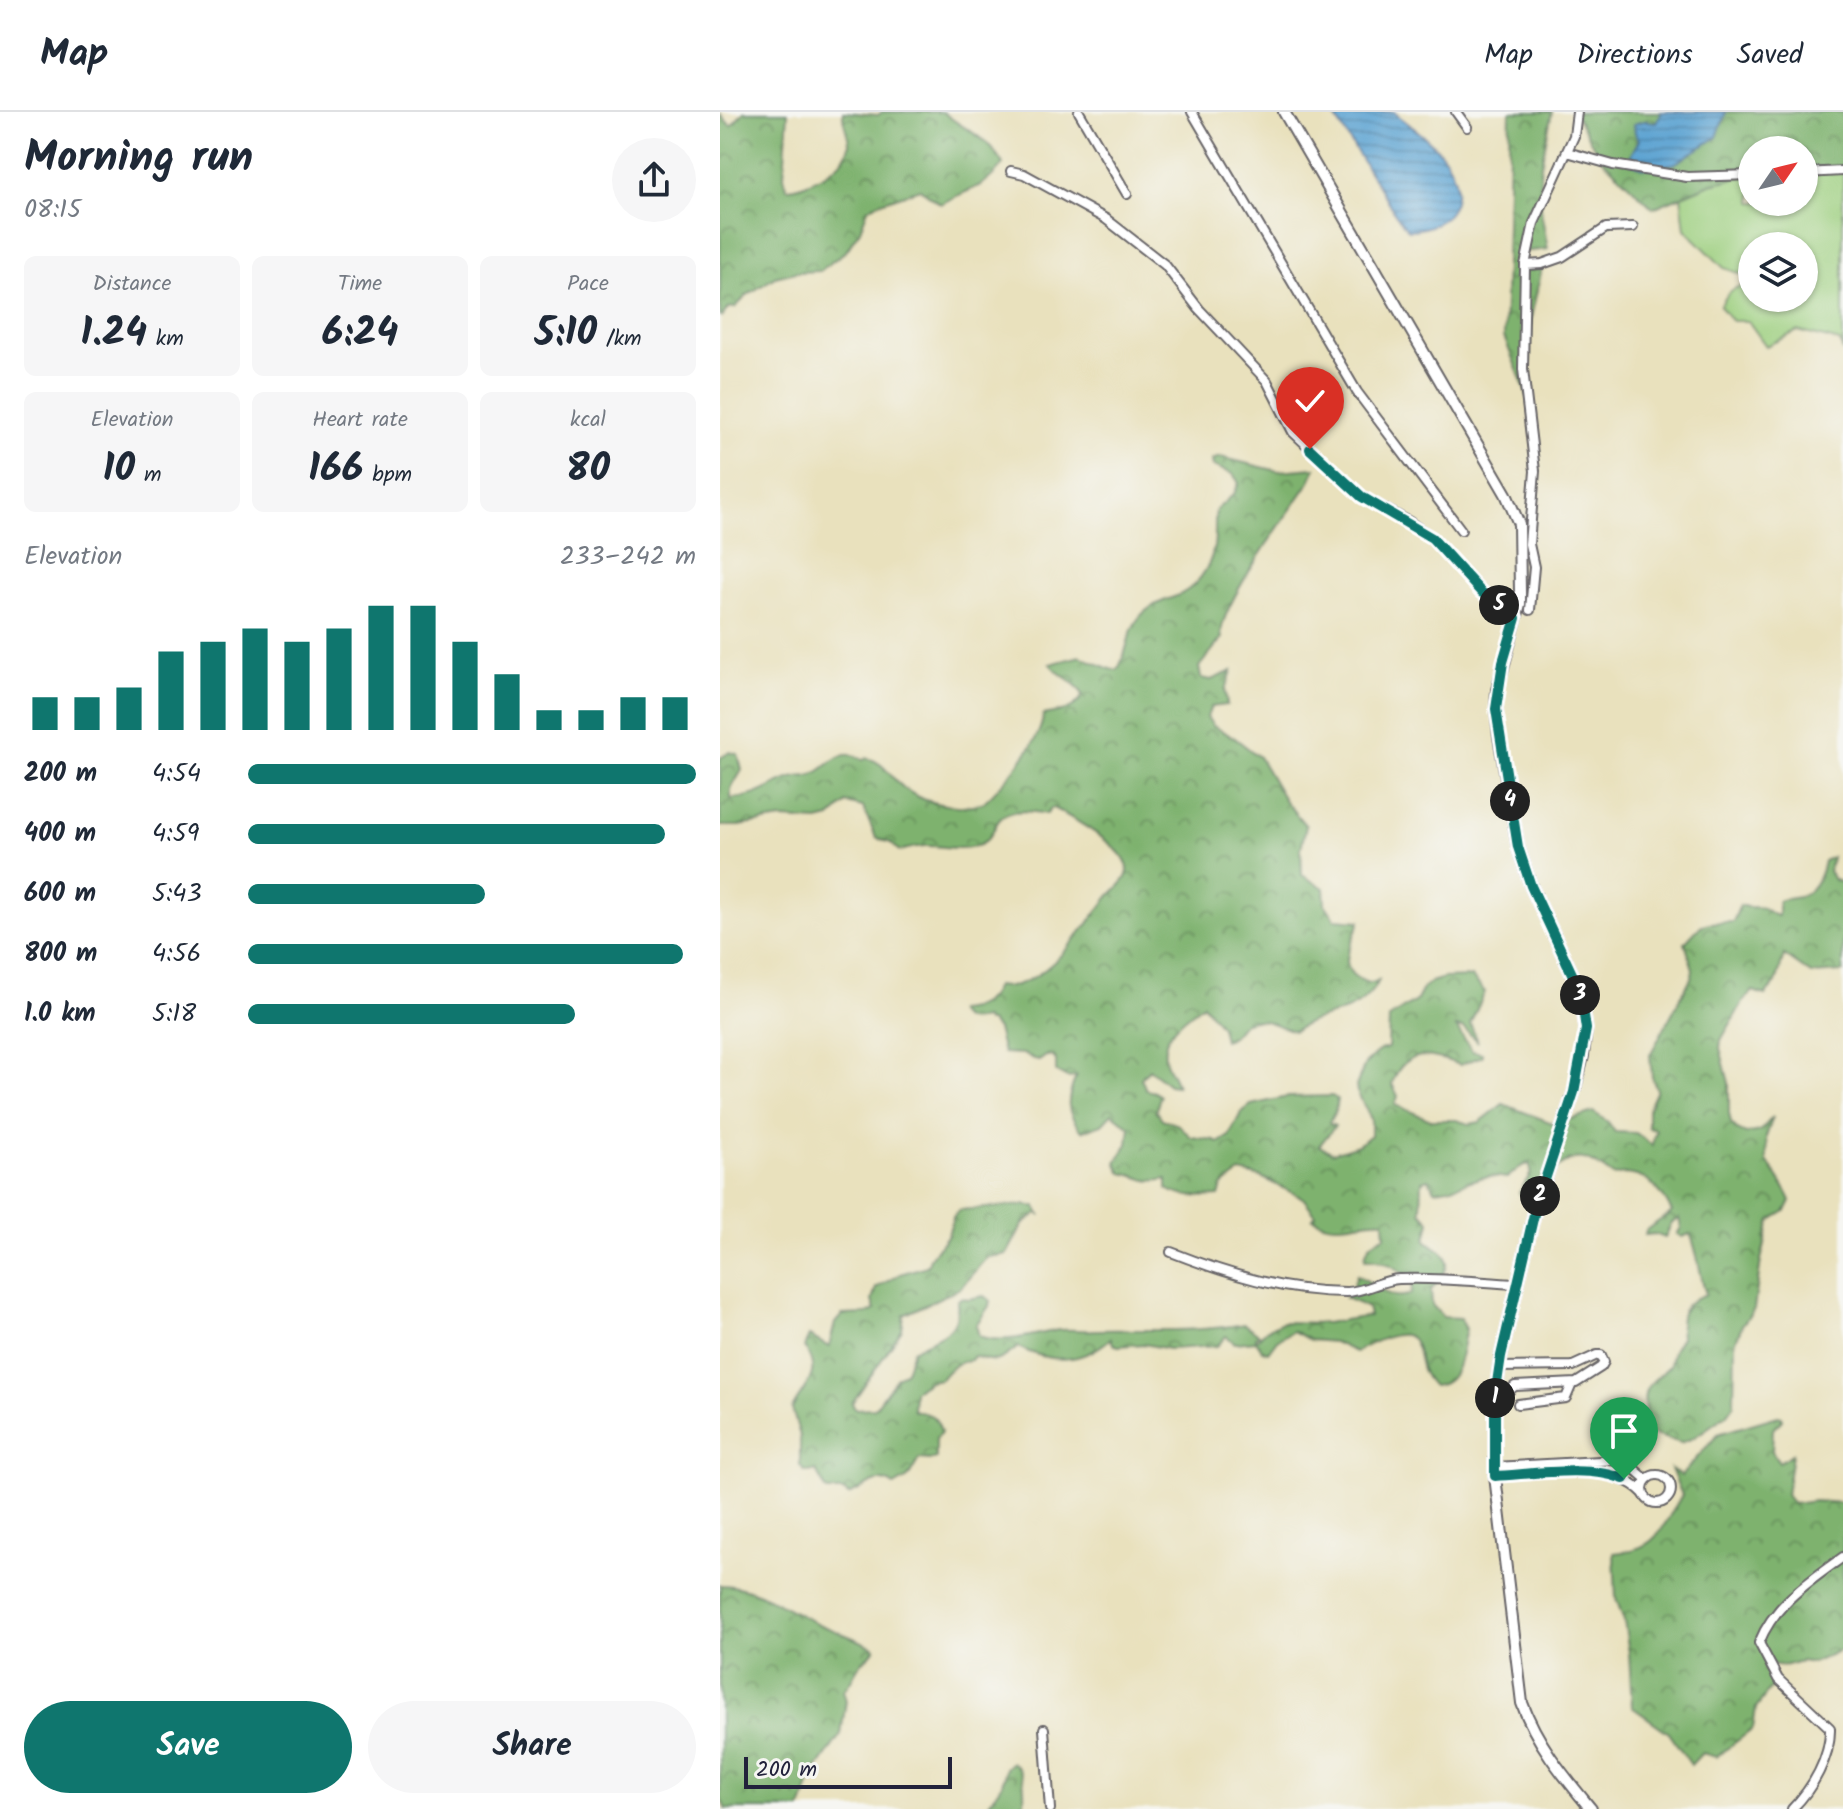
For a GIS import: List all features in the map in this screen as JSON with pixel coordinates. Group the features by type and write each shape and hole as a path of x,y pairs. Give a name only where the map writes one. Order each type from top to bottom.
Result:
{"main road":[{"path":"1284,112 1515,512 1519,524 1520,604 1503,662 1496,709 1518,847 1531,886 1574,978 1586,1029 1574,1092 1535,1210 1499,1367 1495,1401 1495,1471 1522,1703 1529,1724 1551,1760 1591,1809"}],"street":[{"path":"1079,112 1127,194"},
{"path":"1192,112 1357,392 1461,530"},
{"path":"1456,112 1467,127"},
{"path":"1530,610 1534,567 1529,544 1535,471 1523,369 1525,265 1534,223 1574,136 1577,112"},
{"path":"1567,152 1613,165 1687,177 1738,175"},
{"path":"1011,171 1024,174 1106,219 1165,265 1199,309 1267,381 1293,432 1362,497 1432,538 1481,592 1516,618"},
{"path":"1818,172 1843,171"},
{"path":"1525,265 1542,264 1562,257 1606,228 1633,227"},
{"path":"1171,1252 1259,1282 1338,1291 1372,1287 1397,1279 1517,1284"},
{"path":"1495,1401 1515,1386 1572,1384 1601,1367 1604,1362 1601,1356 1594,1355 1580,1364 1564,1367 1499,1367"},
{"path":"1518,1404 1566,1398 1572,1384"},
{"path":"1495,1471 1618,1460 1627,1463 1646,1479"},
{"path":"1495,1471 1612,1474 1634,1484 1649,1501 1658,1503 1666,1500 1671,1492 1670,1483 1663,1476 1654,1475 1646,1479"},
{"path":"1643,1493 1646,1479"},
{"path":"1792,1809 1804,1797 1822,1764 1830,1741 1830,1728 1778,1679 1759,1643 1773,1616 1795,1594 1843,1557"},
{"path":"1044,1729 1050,1809"}],"green space":[{"path":"744,112 788,112 784,176 787,188 805,184 825,174 847,152 849,144 843,112 878,115 882,112 943,112 990,146 1003,164 982,184 941,204 920,189 878,203 868,209 860,230 847,250 820,271 775,277 746,296 736,307 728,308 722,317 720,114 731,126"},
{"path":"1510,112 1552,112 1541,165 1540,206 1548,249 1521,252 1519,272 1542,268 1531,317 1528,397 1504,337"},
{"path":"1574,112 1843,112 1843,166 1818,168 1818,136 1738,136 1738,177 1710,184 1653,208 1599,156"},
{"path":"1843,166 1843,352 1840,342 1798,331 1766,346 1748,321 1732,321 1720,306 1730,291 1738,287 1738,312 1818,312 1818,232 1738,232 1738,273 1724,268 1685,229 1681,196 1738,177 1738,216 1818,216 1818,168"},
{"path":"1220,457 1278,471 1316,468 1241,584 1222,625 1222,638 1199,667 1201,678 1211,680 1232,671 1225,690 1227,705 1211,707 1207,717 1213,726 1259,757 1285,801 1306,826 1301,848 1302,875 1324,888 1325,904 1335,919 1360,921 1348,952 1348,968 1368,983 1380,979 1361,1002 1294,1031 1254,1020 1243,1024 1224,1040 1221,1027 1203,1004 1174,1028 1166,1043 1166,1062 1177,1086 1169,1085 1149,1069 1141,1078 1146,1090 1160,1096 1156,1111 1162,1119 1179,1125 1191,1137 1218,1143 1229,1136 1241,1113 1251,1105 1287,1097 1332,1096 1337,1099 1329,1123 1335,1126 1319,1146 1333,1153 1358,1145 1371,1135 1371,1119 1356,1086 1365,1064 1380,1050 1388,1048 1389,1018 1417,1000 1424,987 1431,982 1472,977 1485,992 1470,1024 1478,1042 1463,1028 1456,1027 1472,1051 1482,1053 1482,1056 1460,1065 1429,1056 1411,1059 1397,1072 1392,1084 1398,1096 1395,1105 1431,1120 1456,1120 1469,1124 1480,1122 1503,1104 1555,1124 1593,1112 1608,1122 1615,1132 1636,1133 1652,1145 1656,1130 1648,1128 1648,1110 1657,1090 1650,1055 1692,976 1693,969 1685,943 1706,924 1733,922 1740,905 1763,908 1778,916 1778,901 1809,891 1819,878 1824,861 1832,857 1829,871 1834,880 1843,883 1843,972 1811,974 1784,955 1776,983 1765,995 1753,991 1721,1040 1720,1048 1729,1083 1731,1123 1746,1134 1760,1131 1773,1117 1766,1137 1767,1162 1791,1201 1786,1211 1771,1220 1754,1309 1742,1325 1735,1343 1734,1404 1726,1415 1681,1443 1647,1433 1644,1399 1647,1387 1670,1365 1673,1350 1681,1337 1683,1310 1706,1294 1694,1246 1690,1234 1682,1237 1677,1234 1681,1228 1679,1218 1671,1224 1665,1238 1655,1234 1645,1235 1646,1230 1672,1212 1662,1195 1649,1182 1632,1175 1613,1176 1588,1160 1574,1159 1549,1175 1548,1199 1546,1191 1534,1204 1525,1201 1519,1193 1530,1175 1529,1164 1507,1178 1478,1178 1445,1189 1434,1190 1429,1179 1422,1181 1421,1212 1430,1221 1426,1240 1443,1253 1447,1263 1444,1273 1431,1290 1432,1305 1443,1317 1460,1318 1466,1329 1458,1365 1449,1380 1442,1384 1433,1386 1422,1368 1413,1340 1401,1335 1384,1338 1355,1352 1334,1342 1310,1340 1293,1331 1277,1340 1268,1352 1262,1350 1256,1341 1235,1343 1226,1336 1217,1346 1169,1349 1144,1344 1118,1346 1113,1344 1111,1338 1089,1353 1066,1359 1031,1353 1018,1347 998,1360 974,1356 954,1366 941,1379 929,1381 914,1391 913,1410 931,1415 941,1432 936,1439 936,1458 919,1459 908,1478 894,1486 877,1481 849,1495 843,1491 827,1491 816,1471 805,1472 800,1466 800,1436 792,1409 812,1373 810,1357 804,1347 809,1336 829,1347 835,1323 842,1315 866,1314 875,1310 872,1301 876,1288 900,1274 927,1266 948,1235 953,1217 959,1210 1025,1205 1036,1207 1041,1216 1038,1213 1023,1224 1007,1254 987,1257 960,1288 904,1315 902,1330 852,1403 855,1409 875,1408 897,1377 906,1371 913,1350 951,1328 957,1313 957,1301 962,1297 984,1296 990,1301 976,1325 979,1336 988,1338 1019,1338 1059,1330 1189,1330 1244,1324 1259,1334 1256,1340 1266,1330 1282,1322 1326,1323 1369,1316 1367,1307 1345,1298 1351,1292 1357,1275 1390,1294 1411,1294 1413,1283 1403,1273 1385,1262 1365,1259 1371,1244 1385,1236 1384,1221 1339,1225 1321,1222 1313,1218 1316,1215 1303,1198 1261,1177 1241,1172 1222,1186 1219,1196 1206,1197 1173,1192 1167,1189 1167,1179 1147,1180 1122,1173 1116,1162 1128,1144 1130,1127 1112,1113 1102,1124 1082,1131 1072,1118 1069,1106 1076,1077 1067,1078 1056,1072 1056,1060 1052,1056 1039,1061 1023,1054 1003,1053 997,1029 990,1022 985,1019 968,1021 959,1015 957,1011 976,1007 986,1001 996,986 1013,986 1045,970 1073,942 1128,873 1125,860 1108,842 1053,808 1047,814 1012,812 1003,816 985,842 962,848 924,846 899,851 891,843 876,838 863,807 846,803 830,818 818,821 782,819 720,826 720,758 730,752 738,754 742,770 731,789 731,799 751,796 787,780 808,776 846,755 876,762 905,789 925,800 960,806 983,803 1029,750 1043,715 1071,707 1083,695 1050,664 1080,656 1117,670 1131,631 1142,615 1154,605 1182,594 1200,578 1214,547 1216,510 1234,494 1239,483 1233,474 1213,466 1212,460"},
{"path":"1778,1416 1782,1420 1773,1429 1772,1451 1779,1462 1792,1454 1786,1495 1793,1504 1814,1501 1843,1503 1843,1649 1812,1663 1771,1664 1772,1686 1756,1708 1753,1729 1716,1757 1702,1753 1691,1765 1669,1733 1632,1707 1629,1653 1624,1621 1616,1598 1614,1553 1641,1547 1663,1528 1682,1495 1671,1469 1681,1476 1718,1434"},
{"path":"720,1585 761,1595 811,1621 875,1648 843,1690 846,1701 841,1734 812,1776 801,1809 726,1809 720,1798"},
{"path":"1012,1762 1022,1777 1024,1809 985,1809 1002,1784 1006,1768"}],"water":[{"path":"1332,112 1394,112 1427,139 1445,158 1456,185 1456,197 1446,217 1436,224 1408,230"},
{"path":"1662,112 1726,112 1717,137 1674,164 1644,168 1631,163 1629,158 1639,140 1634,124 1656,122"}],"route":[{"path":"1310,449 1362,497 1408,521 1432,538 1481,592 1516,618 1497,690 1499,736 1518,847 1531,886 1574,978 1586,1029 1574,1092 1535,1210 1501,1356 1495,1396 1495,1476 1592,1473 1612,1474 1624,1479"}]}
